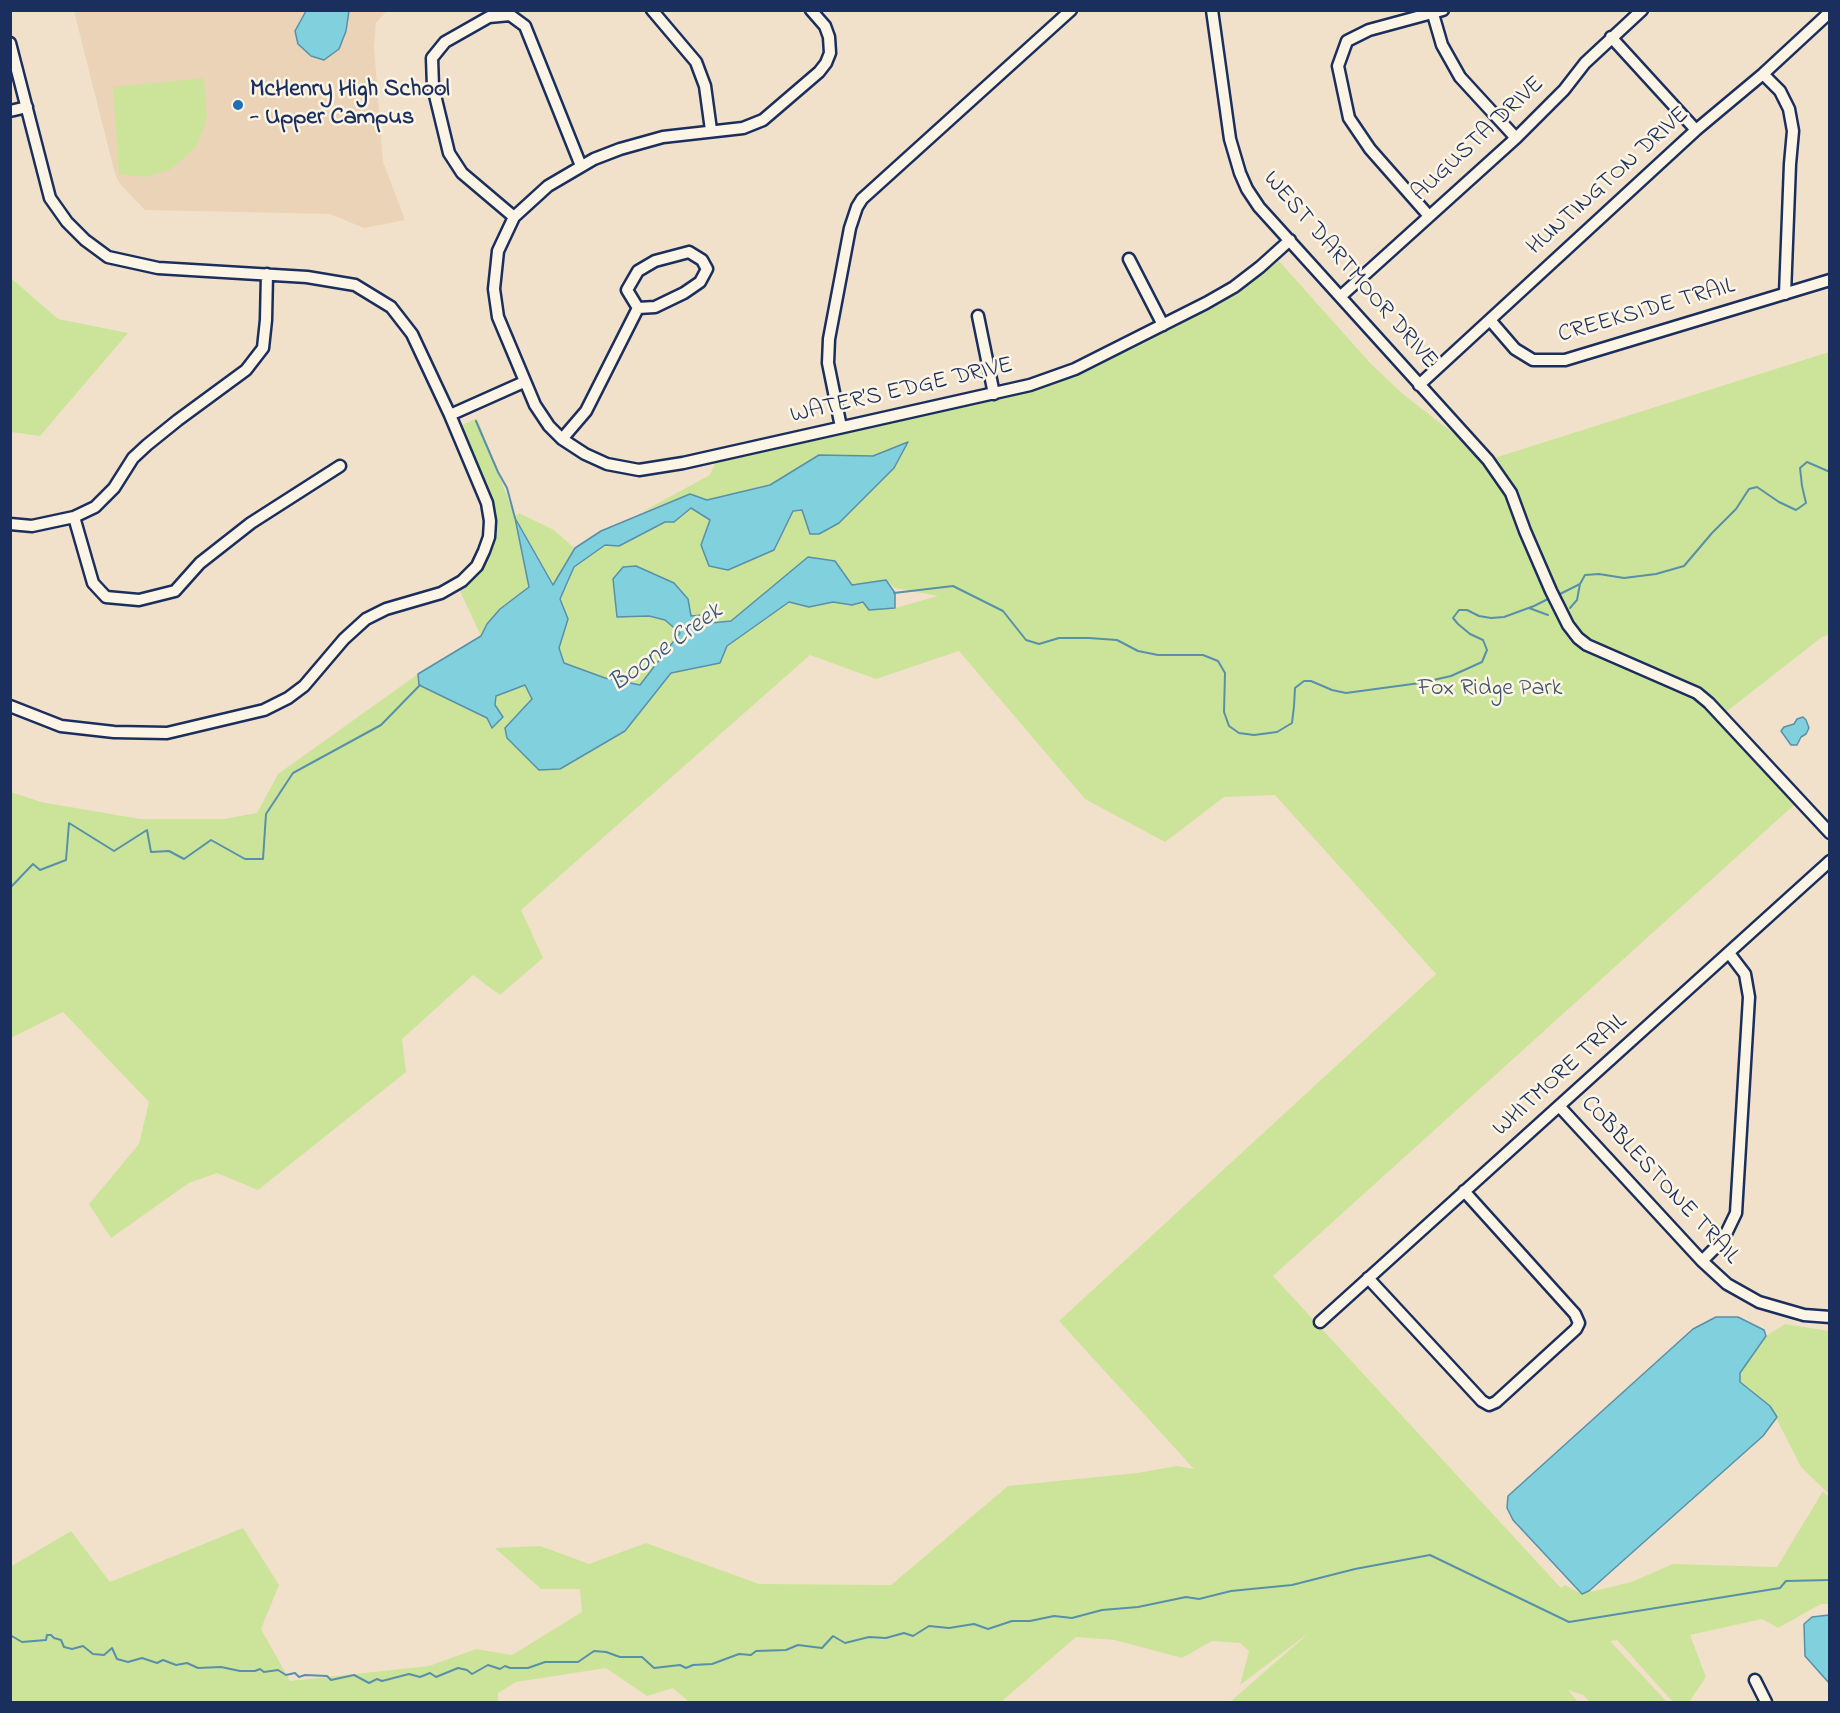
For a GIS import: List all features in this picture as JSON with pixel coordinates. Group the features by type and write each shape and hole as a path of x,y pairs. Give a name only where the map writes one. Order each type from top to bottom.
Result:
{"street":[{"path":"652,10 696,62 705,86 711,130"},
{"path":"580,166 525,26 510,15 489,17 445,42 432,58 433,87 448,153 462,173 514,217 548,186 580,166 620,149 663,137 743,128 763,120 819,72 830,53 830,38 825,26 812,10"},
{"path":"841,427 828,363 829,339 850,228 857,207 862,199 1071,10"},
{"name":"WEST DARTMOOR DRIVE","path":"1212,10 1230,139 1247,189 1259,207 1488,460 1512,493 1525,531 1568,625 1587,645 1697,693 1709,703 1830,833"},
{"name":"AUGUSTA DRIVE","path":"1341,296 1516,138 1564,90 1585,63 1642,10"},
{"path":"1429,216 1370,149 1348,118 1338,66 1347,41 1369,30 1438,12 1442,45 1460,77 1516,138"},
{"name":"HUNTINGTON DRIVE","path":"1419,385 1696,130 1764,74 1830,12"},
{"path":"1611,37 1696,130"},
{"path":"10,43 50,198 67,222 84,240 108,257 158,268 307,277 355,285 391,307 412,334 450,415 487,503 490,521 487,543 477,566 469,575 441,593 386,609 366,619 344,639 304,686 288,698 264,710 167,733 114,732 61,726 10,706"},
{"path":"1764,74 1780,92 1789,109 1793,131 1785,294"},
{"path":"10,111 27,106"},
{"name":"WATER’S EDGE DRIVE","path":"514,217 498,251 494,289 498,317 535,405 549,426 562,439 585,454 607,464 639,470 683,463 994,394 1030,385 1076,369 1234,287 1290,240"},
{"path":"689,252 702,260 707,269 700,282 684,293 655,307 638,308 627,290 638,271 655,261 689,252"},
{"path":"1129,259 1163,325"},
{"path":"10,524 32,526 74,517 96,507 114,488 133,458 147,445 246,370 262,348 266,320 267,274"},
{"name":"CREEKSIDE TRAIL","path":"1490,320 1515,349 1533,360 1565,360 1830,280"},
{"path":"562,439 586,411 638,308"},
{"path":"978,316 994,394"},
{"path":"450,415 524,382"},
{"path":"74,517 93,583 106,597 139,600 175,591 200,563 251,523 340,466"},
{"name":"WHITMORE TRAIL","path":"1320,1322 1830,861"},
{"path":"1702,1261 1723,1240 1737,1213 1749,997 1745,974 1729,953"},
{"name":"COBBLESTONE TRAIL","path":"1559,1106 1702,1261 1727,1284 1759,1302 1804,1315 1830,1317"},
{"path":"1368,1278 1482,1401 1489,1405 1493,1404 1514,1386 1576,1329 1579,1323 1575,1314 1464,1191"},
{"path":"1755,1680 1766,1702"}],"shaded area":[{"name":"McHenry High School - Upper Campus","path":"74,11 387,11 376,23 374,47 383,162 405,220 364,228 330,214 145,210 120,184 115,174"}],"green space":[{"path":"204,78 207,118 196,147 171,169 146,177 119,174 113,87"},
{"name":"Fox Ridge Park","path":"1279,261 1371,364 1404,395 1488,460 1829,352 1829,635 1822,637 1717,719 1794,805 1273,1276 1561,1588 1565,1585 1582,1594 1631,1582 1673,1564 1777,1567 1823,1491 1829,1497 1829,1604 1821,1604 1778,1628 1762,1619 1690,1635 1706,1677 1689,1702 1673,1702 1617,1640 1610,1641 1667,1702 1590,1702 1583,1695 1568,1690 1578,1702 1230,1702 1310,1632 1240,1685 1249,1651 1240,1643 1212,1641 1182,1658 1115,1640 1076,1637 1001,1702 689,1702 673,1688 647,1696 606,1668 516,1682 498,1693 498,1702 11,1702 10,1567 71,1531 110,1582 243,1528 279,1585 261,1629 290,1681 429,1666 476,1649 512,1655 582,1612 580,1589 541,1589 495,1548 540,1546 589,1564 646,1543 759,1584 891,1585 1008,1486 1137,1473 1177,1466 1194,1469 1059,1321 1436,974 1275,795 1224,797 1165,842 1085,799 959,651 876,679 810,655 521,910 543,958 500,995 473,975 402,1039 406,1072 258,1190 217,1173 189,1183 111,1238 89,1204 139,1144 149,1102 63,1012 11,1038 11,792 41,802 140,819 224,819 257,813 278,774 418,674 420,685 487,718 495,705 496,696 525,685 532,699 506,728 625,731 671,673 720,663 727,646 789,601 809,607 833,602 852,605 863,602 869,610 895,608 938,596 895,588 886,580 852,585 835,561 808,557 731,621 711,623 691,616 688,599 617,616 649,616 665,620 680,633 640,685 605,678 564,663 559,648 568,619 560,599 574,567 605,545 619,546 665,522 674,522 691,508 710,520 701,545 709,565 729,570 774,550 793,511 801,510 908,443 873,456 819,455 770,485 707,501 690,494 640,513 710,475 715,463 992,401 1053,385 1222,303"},
{"path":"11,278 58,319 128,333 40,436 11,432"},
{"path":"477,418 515,517 519,513 554,530 574,548 553,586 516,521 530,587 500,609 487,624 481,636 460,591 481,571 494,546 495,507 462,425"},
{"path":"1785,1324 1829,1331 1829,1494 1801,1467 1770,1406 1740,1382 1740,1373 1766,1336"}],"water":[{"path":"306,11 349,11 346,31 339,49 324,60 311,56 298,44 295,31"},
{"path":"908,442 894,468 839,523 819,534 810,534 802,510 793,511 774,550 728,570 709,566 701,545 710,520 691,508 674,522 665,522 619,546 605,545 574,567 560,599 568,619 559,648 564,663 605,678 640,685 680,633 665,620 649,616 617,617 613,579 623,567 636,566 674,583 688,599 691,616 702,615 711,623 731,621 808,557 835,561 852,585 886,580 895,593 895,608 869,610 863,602 852,605 833,602 809,607 789,602 727,646 720,663 671,673 625,731 560,769 539,770 507,738 505,728 532,699 525,685 496,696 495,705 503,717 492,728 487,718 419,685 418,674 481,636 487,624 500,609 529,587 515,518 553,585 575,548 601,531 690,494 707,500 770,485 819,455 873,456"},
{"path":"1803,717 1809,728 1797,745 1791,745 1781,731"},
{"path":"1716,1317 1738,1317 1764,1330 1766,1336 1740,1373 1740,1382 1770,1406 1777,1417 1763,1436 1589,1591 1582,1594 1513,1520 1507,1508 1508,1496 1693,1329"},
{"path":"1830,1615 1829,1683 1805,1656 1804,1624 1812,1617"}],"waterway":[{"path":"476,421 507,488 515,518"},
{"path":"1558,595 1580,584 1585,575 1599,574 1624,578 1656,574 1684,566 1736,509 1749,489 1757,487 1796,510 1806,503 1800,468 1807,462 1830,472"},
{"path":"1570,608 1577,600 1580,584"},
{"path":"894,593 953,586 1003,611 1026,640 1039,644 1059,638 1089,638 1117,640 1138,651 1158,655 1203,655 1218,661 1225,673 1224,712 1229,726 1239,733 1254,735 1277,732 1292,723 1295,688 1304,681 1311,681 1346,693 1420,683 1451,676 1482,662 1487,650 1483,640 1470,634 1453,618 1459,610 1467,610 1479,616 1491,618 1504,617 1550,598"},
{"path":"1529,608 1548,615"},
{"name":"Boone Creek","path":"10,888 33,864 40,870 66,860 69,823 114,851 147,830 151,852 169,851 184,859 211,840 245,859 263,859 266,814 293,773 381,725 420,685"},
{"path":"10,1635 22,1642 46,1640 47,1635 51,1635 61,1640 64,1647 72,1649 83,1646 93,1654 104,1655 112,1648 117,1659 128,1662 142,1658 157,1663 163,1660 176,1665 187,1663 198,1668 221,1667 240,1671 260,1669 264,1672 278,1670 286,1675 295,1673 299,1677 327,1676 331,1680 354,1675 369,1683 377,1679 382,1681 409,1674 420,1677 430,1673 436,1677 458,1668 472,1674 488,1665 500,1669 505,1666 528,1668 545,1662 578,1662 594,1651 620,1657 642,1657 654,1668 680,1665 686,1668 693,1665 712,1664 739,1654 751,1655 756,1651 786,1650 798,1645 822,1648 833,1636 845,1643 869,1637 886,1638 904,1633 913,1636 929,1626 949,1628 974,1624 988,1629 1012,1621 1030,1621 1054,1616 1072,1618 1102,1610 1138,1607 1186,1597 1199,1599 1231,1591 1292,1585 1355,1569 1430,1555 1569,1622 1780,1588 1786,1581 1830,1580"}],"place":[{"name":"McHenry High School - Upper Campus","path":"238,105"}]}
